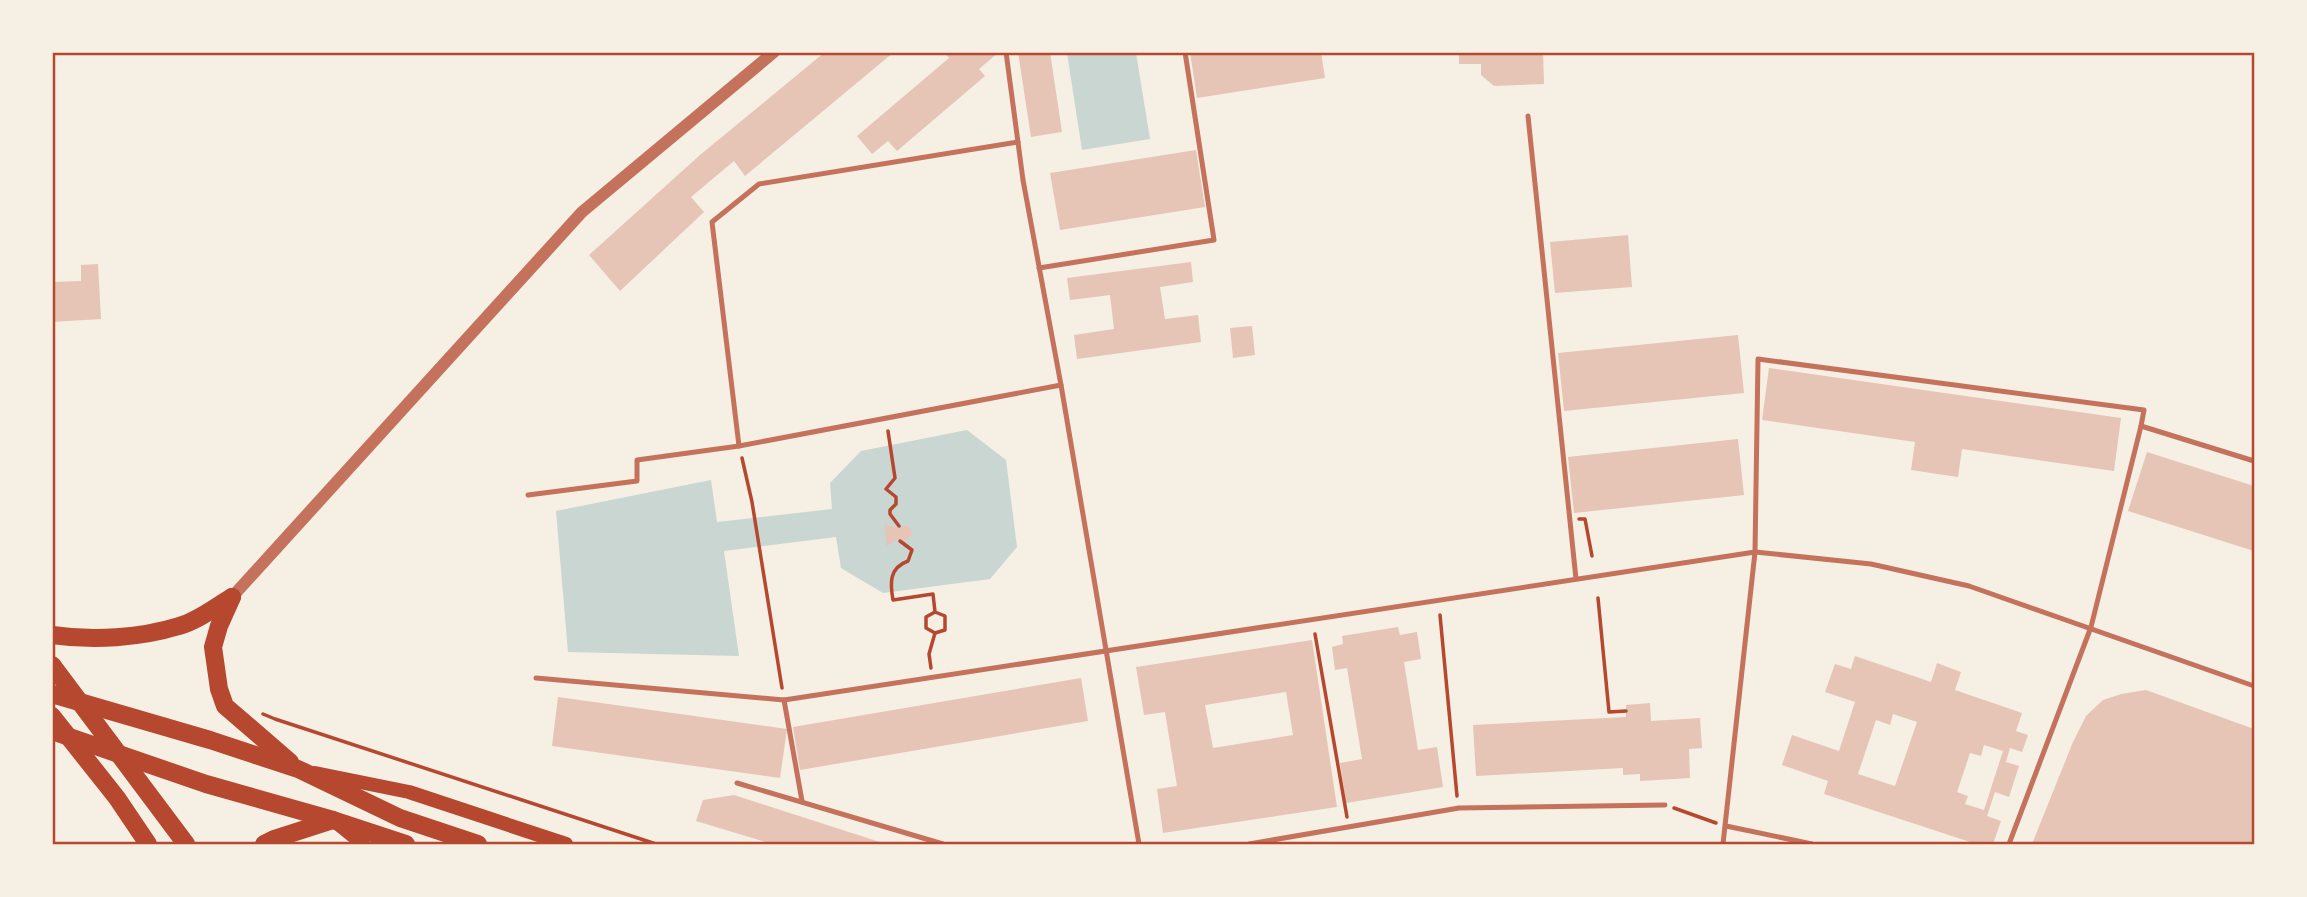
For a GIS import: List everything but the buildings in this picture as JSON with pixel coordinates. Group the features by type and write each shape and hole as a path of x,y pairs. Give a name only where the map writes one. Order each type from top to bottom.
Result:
{"main road":[{"path":"52,635 89,638 129,635 180,626 232,597"},
{"path":"232,597 213,647 219,688 225,706 298,769 400,818 478,845"},
{"path":"52,665 186,845"},
{"path":"52,694 298,769 409,792 566,845"},
{"path":"52,716 60,734 117,798 148,845"},
{"path":"60,734 206,784 333,820 406,845"},
{"path":"264,845 274,839 333,820"},
{"path":"333,820 363,845"}],"street":[{"path":"232,597 582,212 774,52"}],"lane":[{"path":"1006,52 1039,268 1139,845"},
{"path":"1039,268 1214,240 1185,52"},
{"path":"1528,116 1576,579"},
{"path":"739,446 712,222 759,184 1018,142"},
{"path":"1723,845 1755,552 1758,359 2144,410 2091,627 2009,845"},
{"path":"528,495 637,481 637,460 739,446 1061,384"},
{"path":"2141,426 2255,461"},
{"path":"536,678 784,701 1755,552 1871,564 1969,586 2255,686"},
{"path":"784,701 802,801"},
{"path":"737,783 943,845"},
{"path":"1249,845 1459,808 1665,805"},
{"path":"1727,826 1812,845"}],"path":[{"path":"890,445 895,478 886,489 896,497 896,504 890,514 899,526"},
{"path":"739,446 752,502 784,701"},
{"path":"1586,525 1592,556"},
{"path":"900,541 912,550 908,561 898,564 892,575 893,600 933,594 935,612"},
{"path":"1598,598 1609,712 1626,710"},
{"path":"935,612 946,616 945,630 935,633 926,628 926,617 935,612"},
{"path":"1440,615 1459,808"},
{"path":"932,677 929,654 935,633"},
{"path":"1315,634 1348,826"},
{"path":"258,711 275,719 656,845"},
{"path":"1665,805 1709,820"}],"shaded area":[{"path":"1067,53 1136,53 1150,139 1082,150"},
{"path":"967,430 1006,460 1017,547 990,579 883,593 841,568 836,537 724,551 739,656 568,652 556,511 711,480 717,522 832,509 830,483 861,451"}]}
